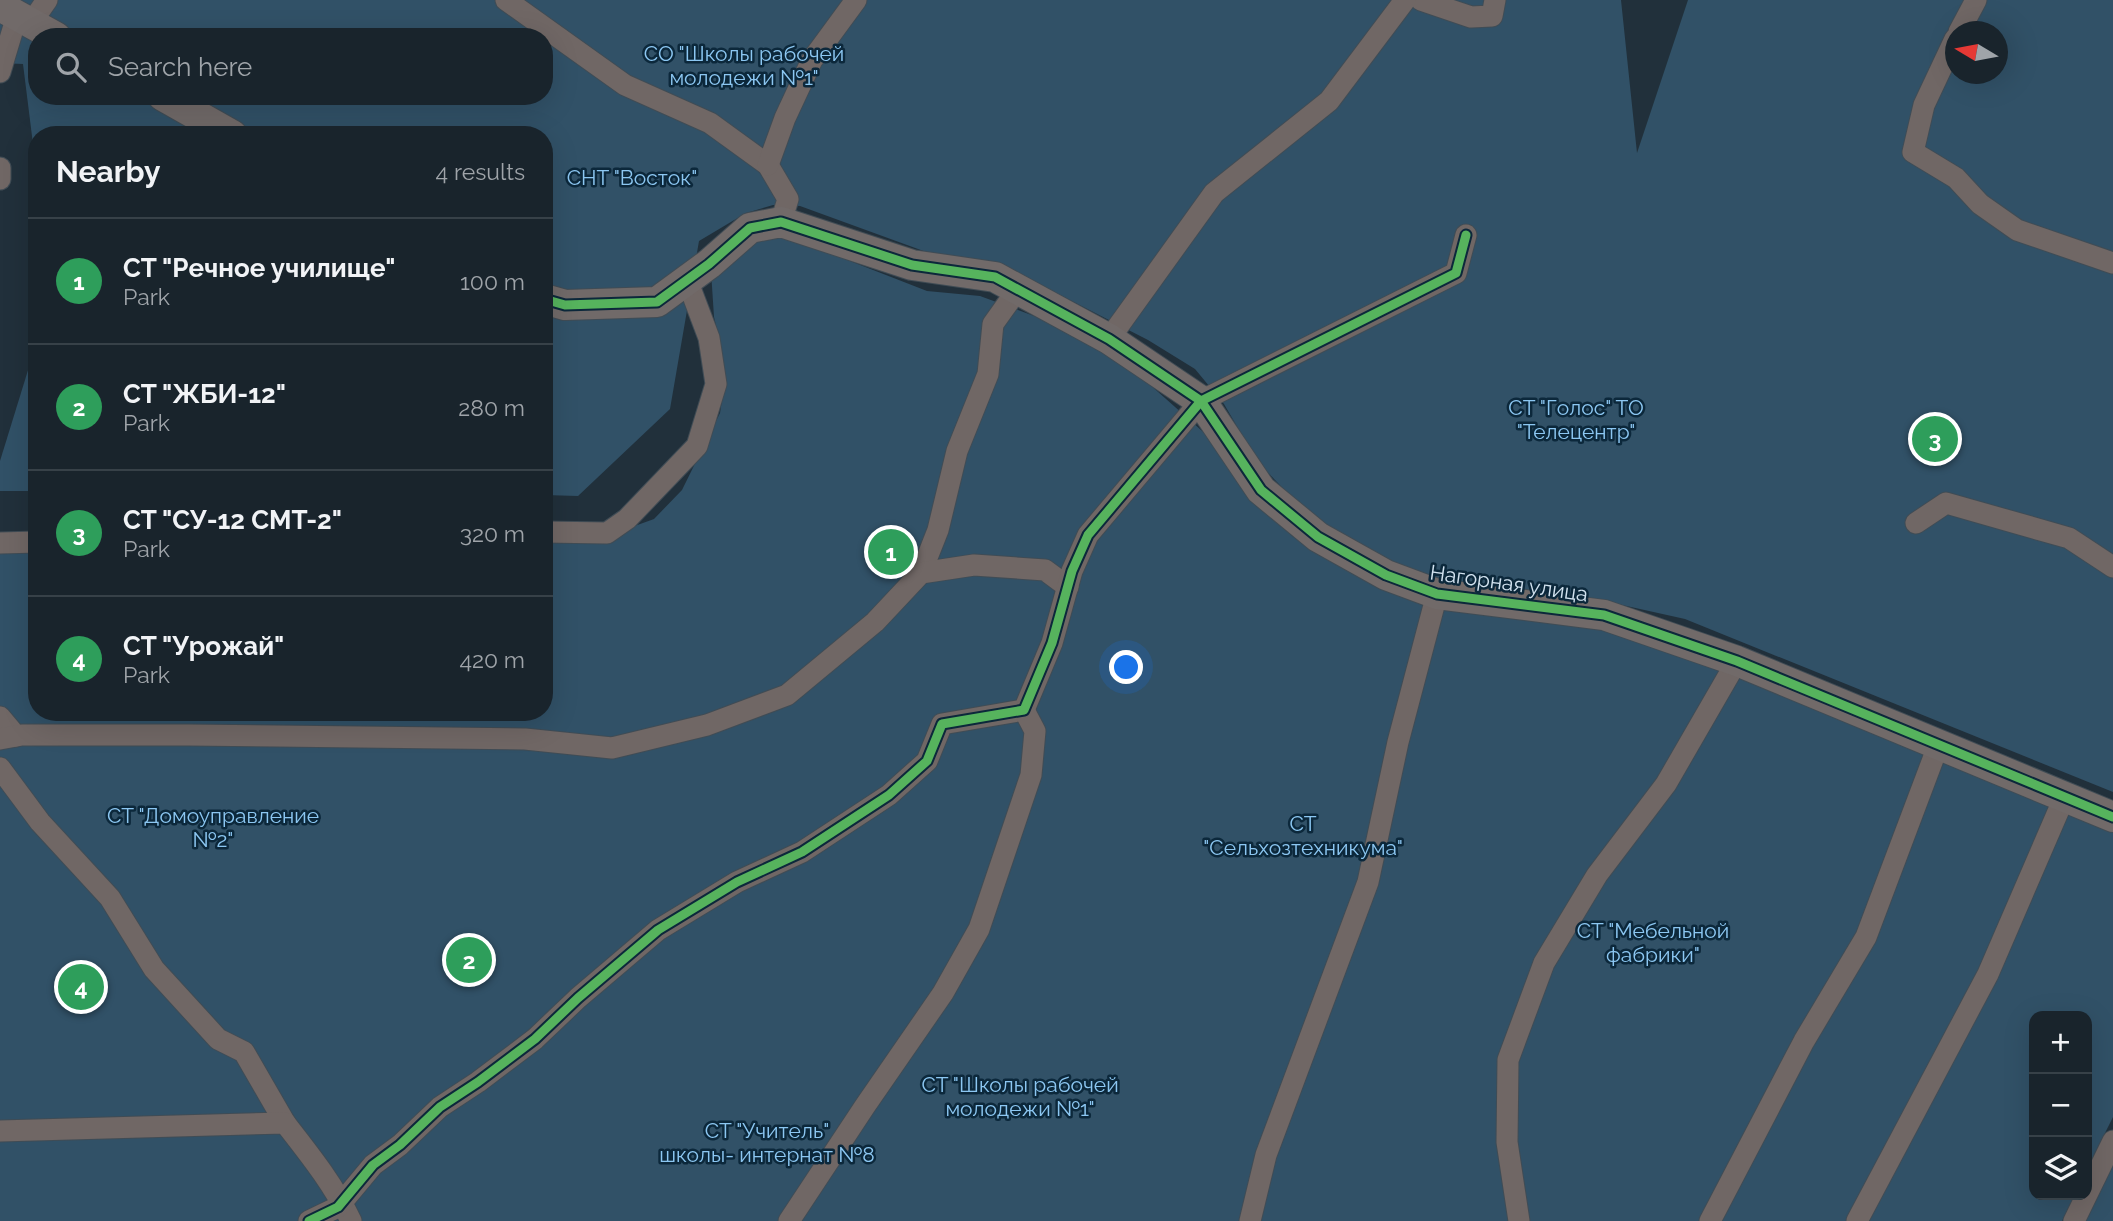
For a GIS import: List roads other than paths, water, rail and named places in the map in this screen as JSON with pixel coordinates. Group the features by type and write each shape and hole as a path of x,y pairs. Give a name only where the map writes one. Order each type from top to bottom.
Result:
{"street":[{"path":"506,0 545,28"},
{"path":"768,165 785,118 812,60 856,0"},
{"path":"1109,339 1214,193 1329,101 1405,0"},
{"path":"1420,0 1471,17 1492,16 1495,0"},
{"path":"1965,21 1976,0"},
{"path":"0,72 13,29 31,16"},
{"path":"553,34 625,85 710,123 768,165 788,199 781,222 750,228 657,302 565,305 553,302"},
{"path":"1945,61 1924,106 1913,152 1956,178 1980,204 2018,230 2113,263"},
{"path":"179,105 216,126"},
{"path":"0,168 0,179"},
{"name":"Нагорная улица","path":"781,222 912,265 995,277 1109,339 1201,401 1262,490 1318,537 1386,575 1437,594 1604,615 1737,661 2113,817"},
{"path":"1024,710 1052,643 1072,572 1088,535 1201,401 1456,273 1466,235"},
{"path":"553,532 607,533 627,519 697,446 716,384 709,338 687,280"},
{"path":"0,717 8,738 188,735 525,739 612,748 707,725 787,695 875,622 921,573 938,530 957,451 988,374 993,324 1018,289"},
{"path":"1916,523 1946,503 2069,538 2113,567"},
{"path":"0,543 28,542"},
{"path":"921,573 974,565 1045,570 1068,587"},
{"path":"1250,1221 1266,1155 1368,882 1398,742 1437,594"},
{"path":"1519,1221 1507,1142 1508,1060 1544,963 1597,875 1666,784 1737,661"},
{"path":"346,1212 373,1165 400,1145 440,1107 478,1083 534,1039 658,930 737,882 802,852 889,795 927,761 942,724 1024,710"},
{"path":"789,1221 943,993 979,929 1031,775 1035,730 1024,710"},
{"path":"1710,1221 1804,1041 1866,937 1938,746"},
{"path":"0,768 40,822 110,898 154,969 218,1040 244,1052 285,1124 319,1166 346,1212"},
{"path":"1857,1221 1988,974 2064,798"},
{"path":"0,1131 285,1124"},
{"path":"2074,1221 2113,1141"},
{"path":"309,1221 338,1207 346,1212"}],"place":[{"name":"СТ \"СУ-12 СМТ-2\"","path":"1935,439"},
{"name":"СТ \"Речное училище\"","path":"891,552"},
{"name":"СТ \"ЖБИ-12\"","path":"469,960"},
{"name":"СТ \"Урожай\"","path":"81,987"}],"park label":[{"name":"СО \"Школы рабочей молодежи №1\"","path":"744,65"},
{"name":"СНТ \"Восток\"","path":"632,177"},
{"name":"СТ \"Голос\" ТО \"Телецентр\"","path":"1576,419"},
{"name":"СТ \"Домоуправление №2\"","path":"213,827"},
{"name":"СТ \"Сельхозтехникума\"","path":"1303,835"},
{"name":"СТ \"Мебельной фабрики\"","path":"1653,942"},
{"name":"СТ \"Школы рабочей молодежи №1\"","path":"1020,1096"},
{"name":"СТ \"Учитель\" школы- интернат №8","path":"767,1142"}]}
